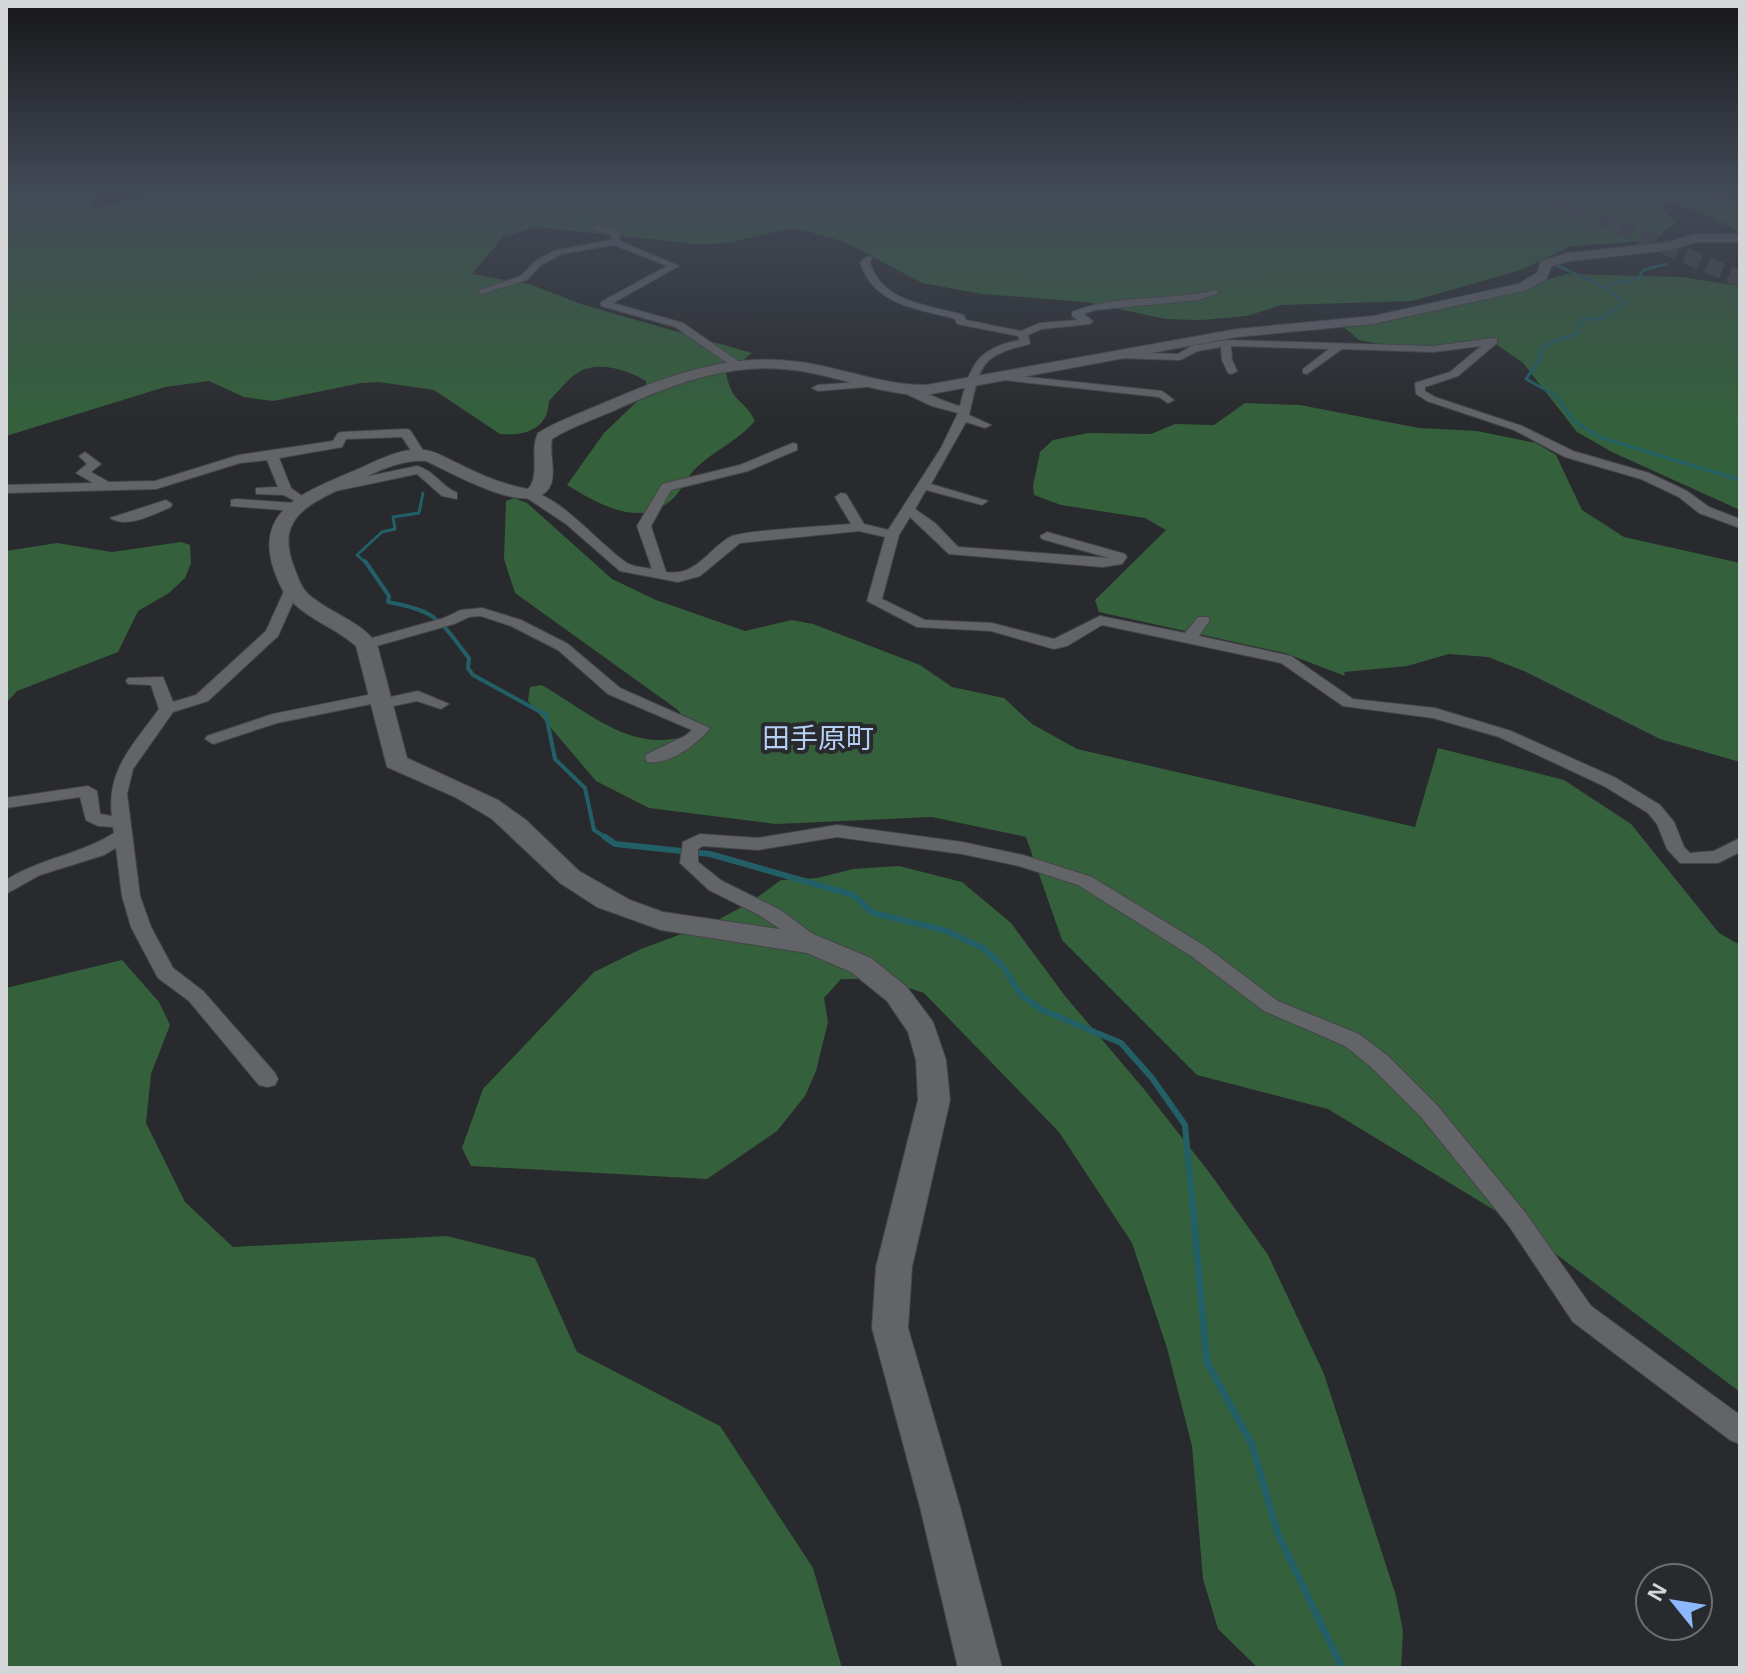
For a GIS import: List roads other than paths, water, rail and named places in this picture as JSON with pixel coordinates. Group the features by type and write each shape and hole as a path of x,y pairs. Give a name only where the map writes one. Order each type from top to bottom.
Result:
{"street":[{"path":"482,291 524,278 534,267"},
{"path":"672,267 604,304 679,325 737,365"},
{"path":"866,267 869,278 900,303 943,311 960,317 961,322 1022,334 1040,326 1086,322 1076,314 1113,303 1187,302 1215,293"},
{"path":"906,390 998,377 1250,331 1338,326 1454,304 1522,287 1541,278 1545,267"},
{"path":"982,346 996,348 1026,342 1022,334"},
{"path":"1115,355 1180,357 1195,348 1226,343 1340,346 1397,353 1493,341 1454,374 1419,385 1420,392 1431,399 1518,428 1569,454 1645,476 1683,494 1704,510 1740,524"},
{"path":"1226,343 1227,360 1232,371"},
{"path":"1307,371 1340,346"},
{"path":"996,348 983,358 972,381 964,414 924,486 892,535 873,597 911,620 936,626 992,627 1054,644 1062,643 1100,620 1286,659 1349,703 1435,713 1518,740 1610,782 1654,809 1665,822 1676,849 1686,859 1718,857 1740,844"},
{"path":"532,495 544,481 541,442 550,433 670,379 737,365 792,366 832,384 873,384 906,390 985,425"},
{"path":"998,377 1162,394 1168,400"},
{"path":"6,489 156,485 165,476 239,459 338,444 342,436 406,433 420,455"},
{"path":"661,576 644,526 666,487 744,468 793,447"},
{"path":"274,453 295,500"},
{"path":"224,454 239,459"},
{"path":"236,503 295,500 399,459 420,455 436,458 455,469 532,495 571,521 625,568 661,576 687,578 736,539 859,527 892,535"},
{"path":"85,456 95,464 82,473 110,484 129,474 126,471"},
{"path":"326,489 417,470 429,474 441,492 452,496"},
{"path":"924,486 982,501"},
{"path":"260,491 295,500"},
{"path":"841,497 859,527"},
{"path":"295,500 279,528 275,543 279,563 292,589 324,616 356,633 366,644 378,701 396,762 499,811 561,870 608,900 661,921 813,944"},
{"path":"117,518 143,514 166,504"},
{"path":"908,510 930,526 954,551 1103,563 1117,561 1120,557 1047,536"},
{"path":"267,1079 196,996 165,973 141,927 131,896 119,782 140,743 167,709 202,698 273,633 292,589"},
{"path":"366,644 479,611 516,623 563,647 614,691 702,728 691,740 653,758"},
{"path":"1189,639 1203,620"},
{"path":"134,681 157,680 167,709"},
{"path":"213,739 273,719 378,701 418,696 441,704"},
{"path":"6,803 88,791 92,816 122,828"},
{"path":"6,888 33,871 98,851 122,828"},
{"path":"980,1668 940,1507 890,1328 894,1267 934,1100 931,1060 922,1030 897,994 861,965 813,944 768,911 708,881 689,863 687,852 700,840 758,844 837,831 970,849 1085,881 1198,951 1271,1006 1352,1040 1379,1061 1429,1111 1517,1219 1582,1314 1740,1431"}],"waterway":[{"path":"1561,267 1606,288"},
{"path":"1606,288 1609,284 1638,279 1643,270 1654,267"},
{"path":"1606,288 1625,303 1602,318 1580,320 1577,334 1556,340 1541,349 1539,361 1526,379 1555,395 1574,421 1599,437 1740,480"},
{"path":"366,563 357,555 382,532 395,529 393,517 419,513 423,493"},
{"path":"365,561 389,596 388,602 418,609 443,626 469,658 468,668 473,675 546,715 555,759 585,788 594,830 606,838"},
{"path":"606,838 615,844 710,854 853,895 873,913 944,930 983,948 1002,965 1021,995 1042,1010 1121,1043 1152,1078 1185,1125 1192,1201"},
{"path":"1192,1199 1207,1362 1252,1445 1278,1534 1342,1668"}],"tunnel":[{"path":"1712,267 1740,279"}],"district":[{"name":"田手原町","path":"818,738"}]}
